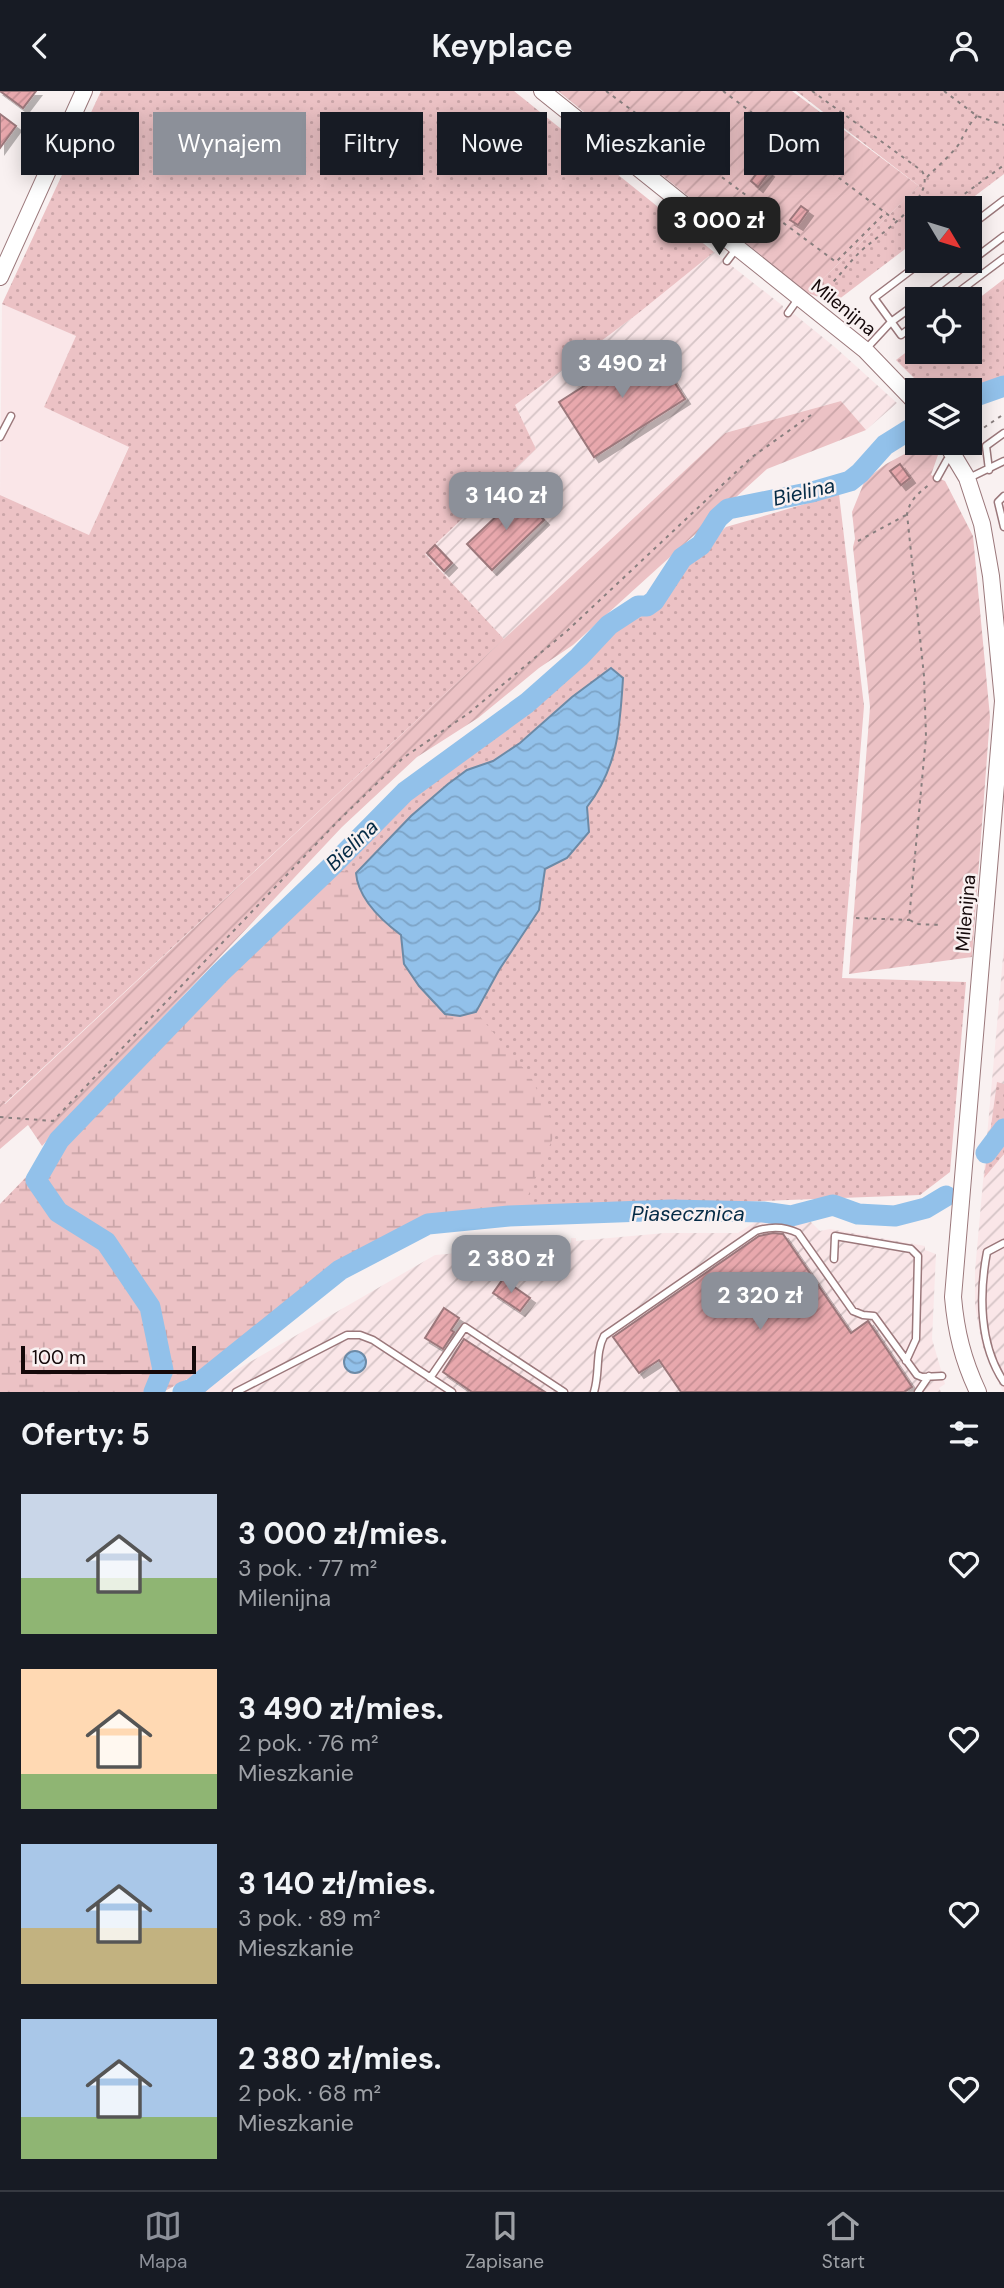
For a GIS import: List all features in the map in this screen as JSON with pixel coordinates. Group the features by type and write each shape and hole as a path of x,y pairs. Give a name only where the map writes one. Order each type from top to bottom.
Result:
{"street":[{"path":"1,273 84,91"},
{"name":"Milenijna","path":"542,91 865,350 905,392"},
{"name":"Milenijna","path":"954,455 967,478 982,524 1003,701 953,1297 956,1334 978,1392"}],"lane":[{"path":"982,217 1004,200"},
{"path":"937,287 1004,236"},
{"path":"727,261 737,247"},
{"path":"965,287 1004,258"},
{"path":"905,332 901,335 874,298 907,273"},
{"path":"788,313 803,300"},
{"path":"865,350 891,322 905,312"},
{"path":"0,437 11,415"},
{"path":"989,470 986,446 1004,433"},
{"path":"937,478 948,455"},
{"path":"967,478 1004,461"},
{"path":"1004,496 998,502 1004,527"},
{"path":"594,1392 599,1345 604,1336 756,1230 766,1227 787,1228 798,1233 853,1311 874,1316 917,1375 942,1375"},
{"path":"834,1259 835,1236 911,1248 918,1256 916,1339 906,1361"},
{"path":"1004,1243 987,1252 982,1278 982,1311 992,1360 1004,1382"},
{"path":"430,1378 465,1327 564,1392"},
{"path":"236,1392 347,1335 360,1335 373,1340 452,1392"},
{"path":"918,1392 929,1375"}],"path":[{"path":"606,91 836,262 886,212"},
{"path":"723,91 896,221"},
{"path":"803,300 831,286 860,252 904,214 918,198 926,178 922,171 812,91"},
{"path":"944,91 977,116 1004,125"},
{"path":"926,178 948,157 960,142 968,124 977,116"},
{"path":"962,196 1004,165"},
{"path":"982,429 1004,414"},
{"path":"0,1117 53,1121 328,831 403,758 469,713 548,647 752,457 811,415"},
{"path":"909,920 926,737 924,676 907,514 909,504 914,498 937,478"},
{"path":"858,541 907,514"},
{"path":"856,918 909,920 916,924 942,925"}],"shaded area":[{"path":"714,252 783,306 788,313 792,316 794,314 836,348 897,403 866,430 841,401 725,433 504,639 425,554 536,449 514,405 636,315"},
{"path":"2,304 76,336 44,407 129,446 89,535 0,495"},
{"path":"1004,946 1003,1392 982,1345 975,1305 975,1271"},
{"path":"809,1220 820,1231 830,1229 925,1246 925,1250 936,1254 932,1339 945,1384 939,1388 941,1392 198,1392 435,1255 571,1243 571,1238 576,1238 576,1241 665,1233 738,1233 755,1222"}],"green space":[{"path":"101,91 514,91 540,112 437,112 437,175 547,175 547,118 561,129 561,175 618,175 714,252 636,315 515,405 536,449 425,554 504,639 4,1104 0,1100 0,495 89,535 129,447 44,407 76,336 2,304 62,175 139,175 139,112 91,112"},
{"path":"558,91 792,91 820,112 744,112 744,175 844,175 844,130 919,186 909,196 905,196 905,199 808,293 662,175 730,175 730,112 584,112"},
{"path":"796,91 1004,91 1004,174 975,196 909,196 919,186 844,128 844,112 823,112"},
{"path":"905,199 905,249 834,303 808,293"},
{"path":"1004,279 1004,380 982,388 982,378 914,378 896,360 905,353 905,364 982,364 982,296"},
{"path":"841,401 866,430 767,469 573,645 539,668 478,718 417,757 342,827 42,1146 28,1125 0,1149 0,1100 5,1104 725,433"},
{"path":"905,454 938,455 931,475 945,481 973,536 990,717 972,957 849,974 870,707 853,547 855,539 852,512 865,480"},
{"path":"839,494 864,706 842,978 966,982 950,1172 920,1195 526,1210 428,1221 340,1268 213,1367 157,1392 0,1392 0,1204 222,975 408,795 530,707 726,527"},
{"path":"334,870 356,873 366,901 401,935 404,964 419,986 445,1014 460,1016 476,1012 531,1077 556,1131 524,1205 428,1219 340,1266 210,1367 163,1392 0,1392 0,1208 223,976 237,966"},
{"path":"997,1082 1004,1084 1004,1154 984,1178"}],"water":[{"path":"611,668 623,678 616,746 605,777 587,807 589,832 567,858 545,869 539,910 499,970 476,1012 460,1016 445,1014 419,986 404,964 401,935 379,916 366,900 356,873 411,816 448,784 467,770 493,761 520,743 572,697"},
{"path":"355,1351 365,1358 366,1362 359,1372 355,1373 345,1366 344,1362 351,1352"}],"building":[{"path":"0,91 36,91 23,108"},
{"path":"0,114 16,126 0,148"},
{"path":"755,175 767,175 758,187 751,181"},
{"path":"801,206 808,211 798,225 790,220"},
{"path":"650,344 685,399 594,457 559,402"},
{"path":"900,464 910,478 901,485 890,471"},
{"path":"520,494 544,520 492,570 467,544"},
{"path":"435,545 452,563 444,571 427,553"},
{"path":"783,1234 851,1333 868,1321 912,1387 904,1392 681,1392 659,1360 639,1373 613,1337 759,1236"},
{"path":"503,1279 530,1298 520,1311 493,1293"},
{"path":"444,1308 459,1318 443,1349 425,1338"},
{"path":"464,1339 545,1392 472,1392 443,1372"}],"waterway":[{"name":"Bielina","path":"982,394 1004,386"},
{"name":"Bielina","path":"154,1392 163,1370 150,1307 106,1242 58,1212 36,1180 59,1140 220,973 405,792 527,703 579,657 609,625 638,606 647,606 654,601 682,558 701,545 718,518 728,509 812,492 850,481 885,445 905,432"},
{"name":"Piasecznica","path":"986,1153 1004,1129"},
{"name":"Piasecznica","path":"183,1392 192,1389 340,1270 428,1224 509,1216 671,1210 763,1212 791,1216 833,1205 858,1214 895,1216 926,1208 946,1196"}]}
